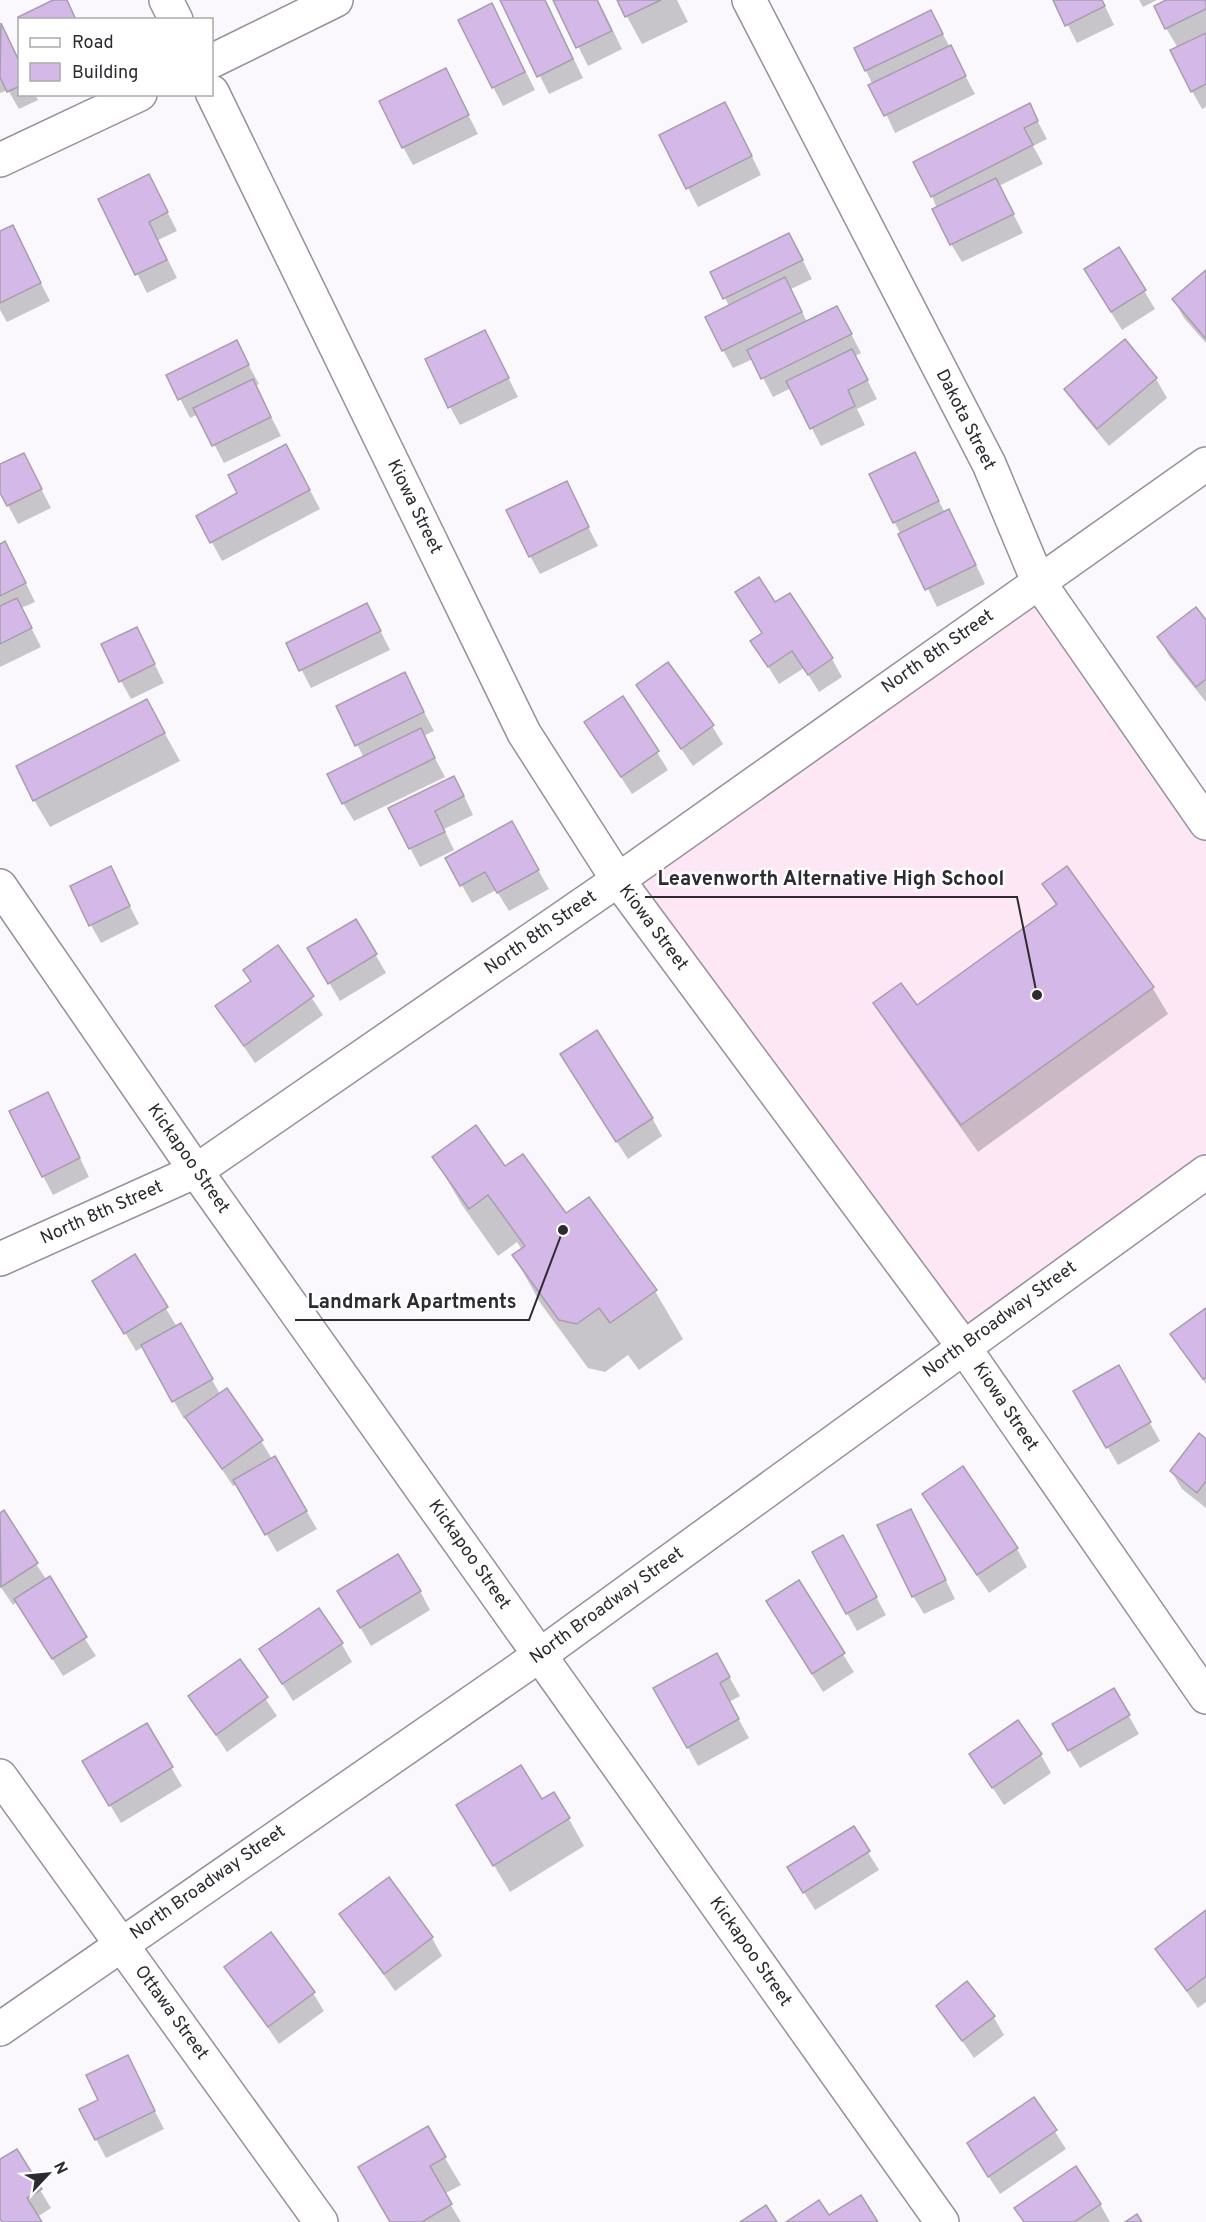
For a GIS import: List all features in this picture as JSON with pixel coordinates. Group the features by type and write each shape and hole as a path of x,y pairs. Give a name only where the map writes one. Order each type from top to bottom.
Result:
{"street":[{"path":"166,0 175,18"},
{"path":"213,61 336,0"},
{"name":"Dakota Street","path":"749,0 989,464 1038,581 1206,823"},
{"name":"Kiowa Street","path":"213,94 524,733 618,880 963,1346 1206,1697"},
{"path":"0,160 136,96"},
{"name":"North 8th Street","path":"0,1259 196,1171 618,880 1206,464"},
{"name":"Kickapoo Street","path":"0,886 196,1171 942,2222"},
{"name":"North Broadway Street","path":"0,2029 121,1943 540,1655 963,1346 1206,1172"},
{"name":"Ottawa Street","path":"0,1776 321,2222"}],"shaded area":[{"path":"1038,581 1206,823 1206,1172 963,1346 618,880"}],"building":[{"path":"53,0 67,0 75,18 19,18"},
{"path":"500,0 545,0 573,59 537,77"},
{"path":"553,0 597,0 612,31 576,48"},
{"path":"617,0 661,0 625,17"},
{"path":"1053,0 1102,0 1105,6 1065,26"},
{"path":"1166,0 1206,0 1206,9 1165,29 1154,6"},
{"path":"492,3 525,72 492,88 458,20"},
{"path":"931,10 943,34 865,71 854,48"},
{"path":"1,23 18,59 18,87 7,92 0,77"},
{"path":"1206,33 1206,84 1191,92 1170,50"},
{"path":"951,45 966,76 884,116 868,85"},
{"path":"446,68 469,115 402,148 379,101"},
{"path":"725,102 752,156 686,189 659,135"},
{"path":"1030,103 1038,121 1024,128 1033,145 931,197 913,162"},
{"path":"149,174 168,212 149,222 167,260 135,275 98,199"},
{"path":"996,178 1014,214 950,245 932,209"},
{"path":"13,225 41,283 0,303 0,231"},
{"path":"789,233 803,260 723,299 710,272"},
{"path":"1119,247 1146,290 1111,312 1084,269"},
{"path":"1206,270 1206,339 1172,299"},
{"path":"785,277 802,312 722,351 705,317"},
{"path":"837,306 852,334 761,379 747,350"},
{"path":"485,330 509,378 448,408 425,359"},
{"path":"1125,339 1157,378 1097,429 1064,389"},
{"path":"237,340 249,365 178,400 166,375"},
{"path":"852,349 868,380 848,390 855,406 810,429 786,381"},
{"path":"253,379 271,417 212,446 193,408"},
{"path":"286,444 310,490 210,543 196,516 237,493 228,475"},
{"path":"915,452 939,501 893,523 869,474"},
{"path":"24,453 42,489 7,506 0,493 0,464"},
{"path":"567,481 589,527 529,557 506,510"},
{"path":"949,509 976,565 925,590 898,534"},
{"path":"5,541 26,583 0,596 0,544"},
{"path":"759,577 775,602 790,593 833,658 808,675 792,651 768,667 750,641 762,633 735,592"},
{"path":"17,598 32,628 0,644 0,606"},
{"path":"367,603 381,631 299,671 286,643"},
{"path":"1196,607 1206,620 1206,679 1196,687 1157,637"},
{"path":"137,627 155,664 119,682 101,644"},
{"path":"668,662 714,725 681,749 636,685"},
{"path":"405,672 424,712 355,746 336,706"},
{"path":"623,696 659,751 621,777 584,722"},
{"path":"147,699 165,733 33,801 16,766"},
{"path":"421,728 435,758 342,804 327,774"},
{"path":"454,776 464,796 435,811 445,832 409,849 388,808"},
{"path":"512,821 539,870 497,893 485,872 460,886 445,858"},
{"path":"111,866 130,906 89,926 70,886"},
{"path":"1067,866 1154,987 961,1125 873,1003 901,983 917,1005 1057,904 1042,884"},
{"path":"356,919 377,954 328,984 307,948"},
{"path":"278,945 314,996 244,1046 215,1006 251,981 243,970"},
{"path":"597,1030 653,1118 616,1142 560,1054"},
{"path":"48,1092 80,1158 42,1177 9,1111"},
{"path":"476,1125 505,1166 523,1154 566,1213 589,1197 657,1290 610,1323 599,1308 577,1324 559,1320 512,1255 525,1246 488,1195 469,1209 432,1157"},
{"path":"135,1254 168,1307 124,1334 92,1281"},
{"path":"1206,1308 1206,1378 1203,1379 1170,1334"},
{"path":"181,1323 213,1379 172,1402 141,1345"},
{"path":"1119,1365 1151,1422 1106,1448 1073,1391"},
{"path":"227,1388 263,1440 222,1469 185,1417"},
{"path":"1199,1433 1206,1439 1206,1481 1197,1493 1170,1471"},
{"path":"275,1456 307,1511 265,1535 233,1480"},
{"path":"963,1466 1018,1548 977,1575 922,1494"},
{"path":"911,1509 946,1580 912,1597 877,1525"},
{"path":"4,1510 38,1563 1,1587 0,1513"},
{"path":"843,1535 877,1597 846,1614 812,1552"},
{"path":"398,1554 421,1591 360,1628 337,1591"},
{"path":"50,1576 87,1637 52,1659 14,1599"},
{"path":"799,1580 845,1653 812,1674 766,1601"},
{"path":"319,1608 343,1643 282,1684 259,1649"},
{"path":"717,1653 730,1677 720,1683 739,1719 687,1748 653,1688"},
{"path":"240,1659 268,1697 216,1735 188,1696"},
{"path":"1114,1688 1130,1715 1068,1751 1052,1724"},
{"path":"1018,1720 1042,1754 992,1788 969,1754"},
{"path":"147,1723 173,1767 109,1806 82,1761"},
{"path":"521,1765 542,1799 554,1792 570,1818 493,1866 456,1805"},
{"path":"854,1826 870,1851 803,1893 787,1867"},
{"path":"389,1877 433,1937 384,1974 339,1914"},
{"path":"1206,1910 1206,1976 1187,1991 1155,1949"},
{"path":"271,1932 315,1992 268,2027 224,1967"},
{"path":"967,1981 995,2016 962,2041 936,2006"},
{"path":"128,2055 155,2111 95,2140 79,2109 98,2100 86,2075"},
{"path":"1034,2097 1057,2130 988,2177 967,2143"},
{"path":"428,2126 446,2157 430,2166 452,2204 422,2222 390,2222 358,2167"},
{"path":"17,2149 42,2189 27,2198 42,2222 2,2222 0,2219 0,2159"},
{"path":"1076,2166 1101,2204 1074,2222 1024,2222 1014,2208"},
{"path":"861,2195 878,2222 786,2222 819,2200 829,2215"},
{"path":"766,2205 777,2222 740,2222"},
{"path":"1137,2214 1142,2222 1125,2222"}],"place":[{"name":"Leavenworth Alternative High School","path":"1037,995"},
{"name":"Landmark Apartments","path":"563,1230"}]}
